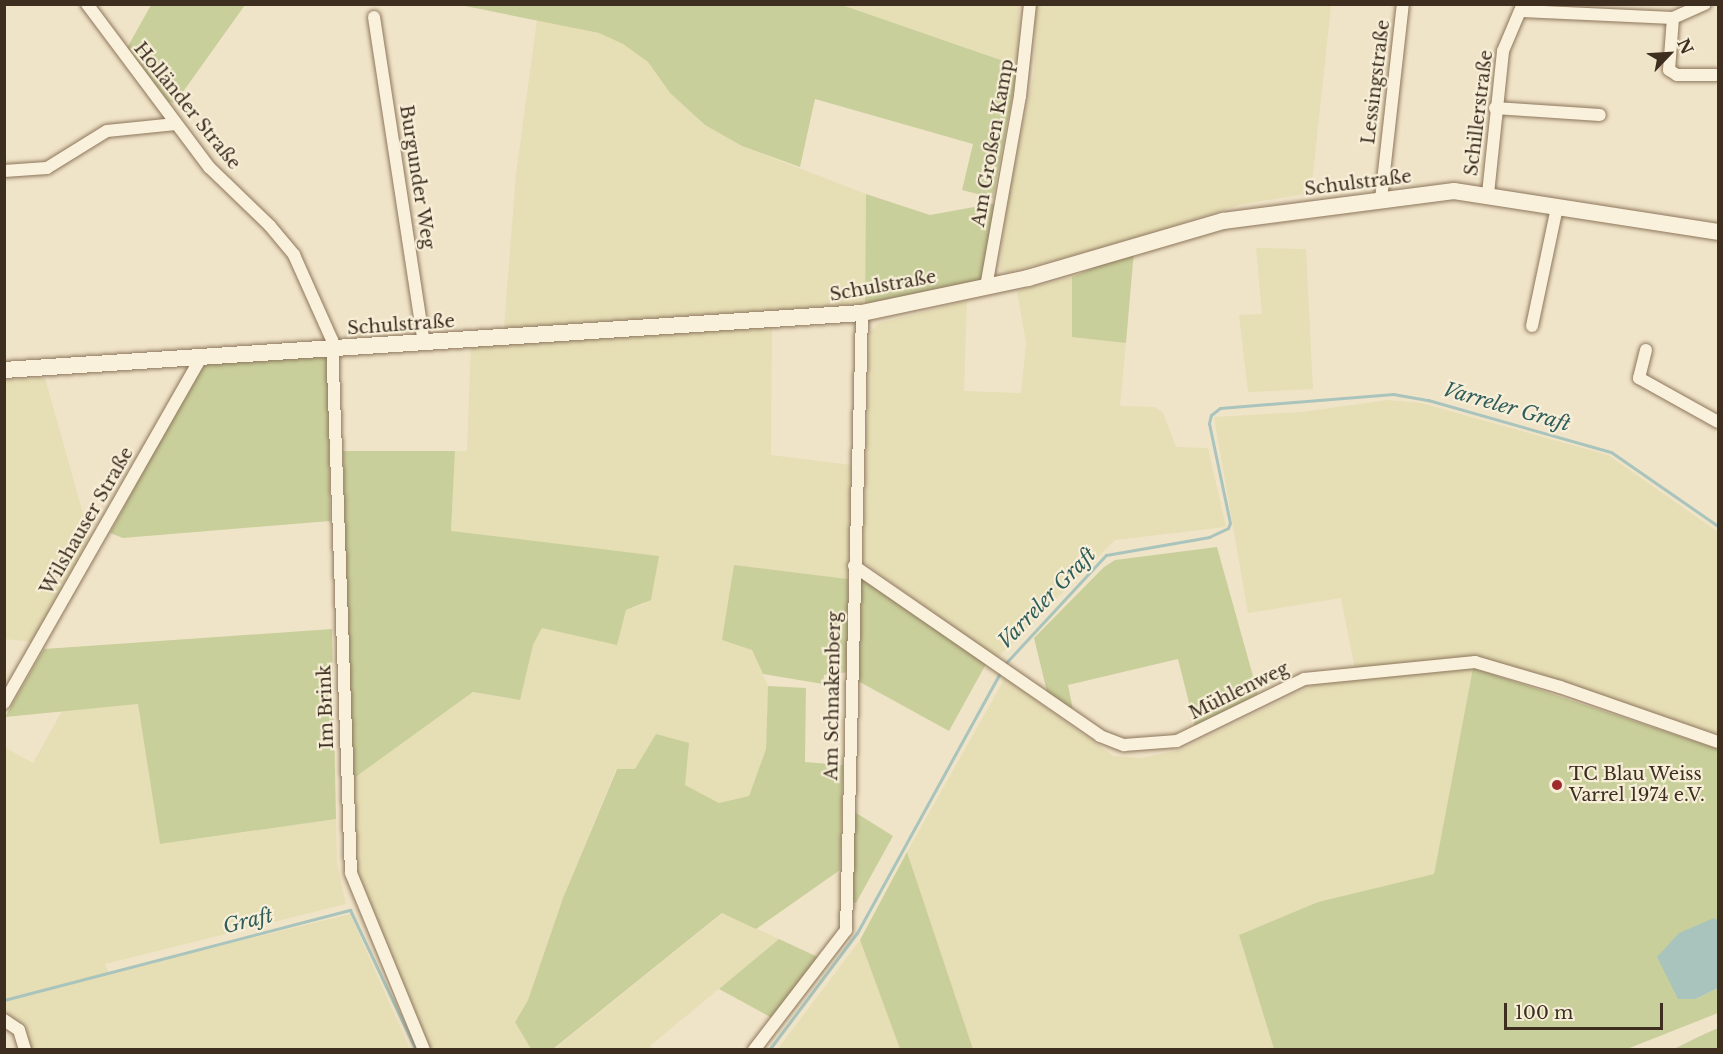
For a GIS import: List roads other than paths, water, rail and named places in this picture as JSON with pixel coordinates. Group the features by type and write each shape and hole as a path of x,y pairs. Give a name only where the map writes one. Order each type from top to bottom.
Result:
{"street":[{"name":"Am Großen Kamp","path":"986,287 1022,86 1029,4"},
{"name":"Lessingstraße","path":"1381,199 1403,4"},
{"path":"1522,8 1673,18 1688,8 1705,4"},
{"name":"Holländer Straße","path":"87,5 209,167 270,226 294,255 332,339 333,349"},
{"name":"Schillerstraße","path":"1488,194 1495,108 1503,51 1511,24 1522,8"},
{"name":"Burgunder Weg","path":"374,17 424,342"},
{"path":"1673,18 1669,70 1677,75 1716,75"},
{"path":"1495,108 1600,115"},
{"path":"4,171 48,168 107,131 176,124"},
{"name":"Schulstraße","path":"4,370 862,313 986,287 1223,221 1454,191 1488,194 1719,232"},
{"path":"1532,326 1557,207"},
{"name":"Am Schnakenberg","path":"754,1050 846,930 862,313"},
{"name":"Im Brink","path":"333,349 351,873 424,1050"},
{"path":"1646,350 1639,378 1718,420"},
{"name":"Wilshauser Straße","path":"4,703 201,357"},
{"name":"Mühlenweg","path":"854,566 1100,736 1124,745 1147,746 1177,741 1304,679 1475,662 1560,687 1719,742"},
{"path":"4,1020 19,1030 25,1050"}],"water":[{"path":"1714,918 1718,921 1718,988 1696,999 1678,999 1657,957 1679,933"}],"waterway":[{"name":"Varreler Graft","path":"1004,665 1106,555 1209,537 1228,528 1230,523 1209,423 1211,415 1220,408 1393,394 1428,400 1611,452 1718,526"},
{"name":"Varreler Graft","path":"769,1050 857,933 1001,671"},
{"name":"Graft","path":"4,1000 350,910 416,1050"}],"place":[{"name":"TC Blau Weiss Varrel 1974 e.V.","path":"1557,785"}]}
